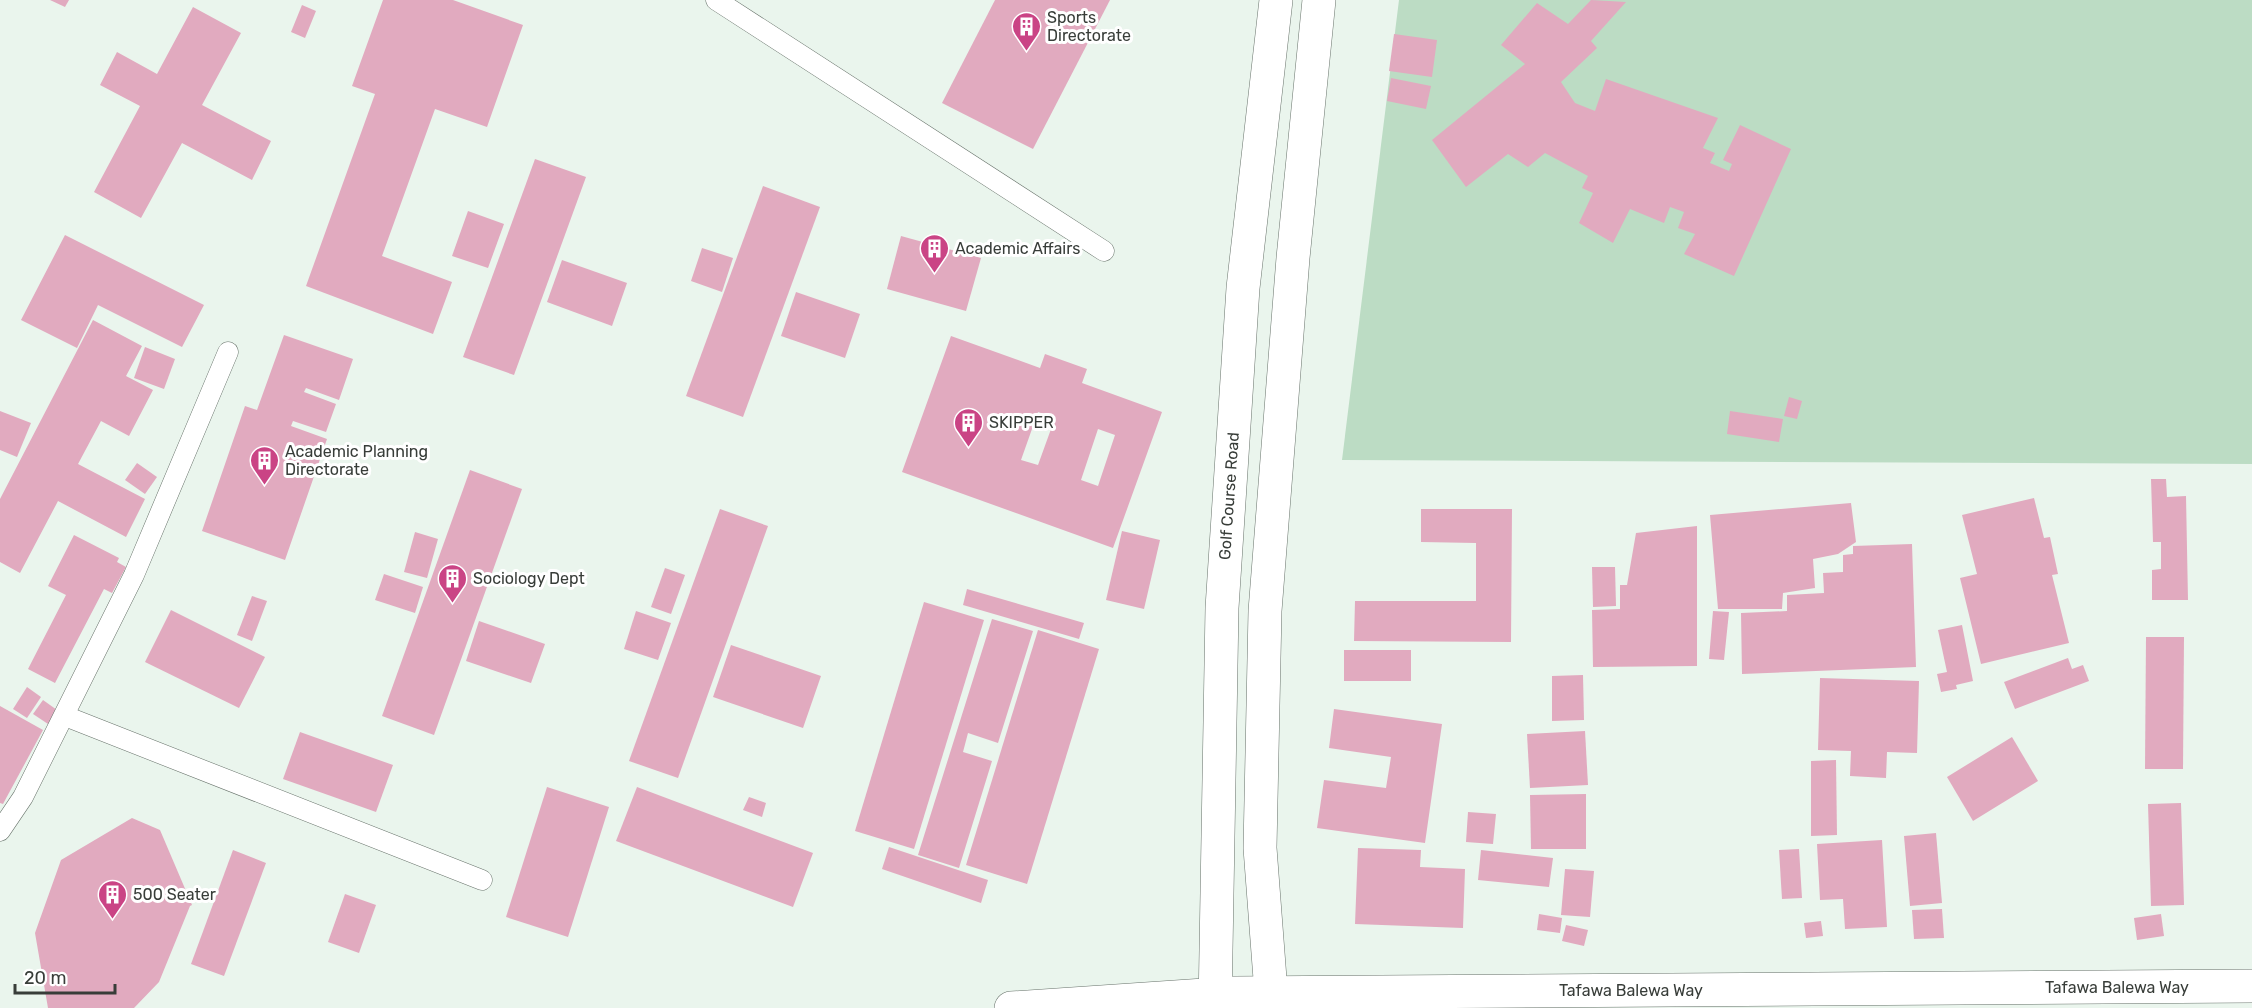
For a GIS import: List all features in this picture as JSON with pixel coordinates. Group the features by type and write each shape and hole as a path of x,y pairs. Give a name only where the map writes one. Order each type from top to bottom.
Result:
{"street":[{"name":"Golf Course Road","path":"1214,1001 1222,608 1243,288 1276,0"},
{"path":"1273,1000 1260,848 1265,611 1293,258 1319,0"},
{"name":"Tafawa Balewa Way","path":"1011,1008 1214,1001 2252,986"}],"lane":[{"path":"716,0 1104,251"},
{"path":"0,831 23,797 134,575 228,352"},
{"path":"65,716 482,880"}],"green space":[{"path":"1399,0 2252,0 2252,464 1342,460"}],"building":[{"path":"50,0 69,0 65,7"},
{"path":"383,0 453,0 523,25 487,127 435,109 382,256 452,282 433,334 306,286 375,94 352,86"},
{"name":"Sports Directorate","path":"995,0 1110,0 1033,149 942,103"},
{"path":"1591,0 1626,2 1591,41 1597,48 1561,82 1575,103 1595,111 1606,79 1718,118 1703,148 1715,153 1710,163 1729,171 1732,164 1723,160 1740,125 1791,149 1734,276 1684,254 1695,234 1678,228 1684,212 1670,207 1664,223 1630,209 1613,243 1579,223 1593,193 1582,188 1588,176 1545,153 1528,167 1508,154 1466,187 1432,140 1525,64 1501,45 1537,3 1568,24"},
{"path":"302,5 316,11 305,38 291,32"},
{"path":"193,7 241,33 202,105 271,141 252,180 182,143 141,218 94,192 140,106 100,85 117,52 157,74"},
{"path":"1394,34 1437,40 1432,77 1389,71"},
{"path":"1391,78 1431,86 1426,109 1387,101"},
{"path":"535,159 586,177 514,375 463,357"},
{"path":"763,186 820,207 743,417 686,396"},
{"path":"468,211 504,224 488,268 452,256"},
{"path":"65,235 204,305 182,347 98,305 77,348 21,320"},
{"name":"Academic Affairs","path":"901,236 981,258 966,311 887,289"},
{"path":"702,248 733,258 722,292 691,281"},
{"path":"562,260 627,283 612,326 547,302"},
{"path":"796,292 860,314 845,358 781,336"},
{"path":"93,320 142,346 126,376 153,390 129,436 101,421 78,464 145,499 126,537 58,501 20,573 0,562 0,499"},
{"name":"Academic Planning Directorate","path":"284,335 353,359 339,400 306,388 304,392 336,404 326,432 293,421 291,426 327,439 285,560 202,531 245,406 257,410"},
{"name":"SKIPPER","path":"951,336 1040,368 1045,354 1087,369 1082,383 1162,412 1113,548 902,472","holes":["1038,412 1055,418 1038,465 1021,460","1098,429 1115,435 1098,486 1081,480"]},
{"path":"145,347 175,359 164,389 134,378"},
{"path":"1789,397 1802,401 1797,419 1784,416"},
{"path":"0,411 31,423 17,457 0,450"},
{"path":"1730,411 1783,419 1779,442 1727,434"},
{"path":"137,463 157,477 145,494 125,480"},
{"name":"Sociology Dept","path":"470,470 522,489 434,735 382,716"},
{"path":"2151,479 2166,479 2167,497 2186,496 2188,600 2152,600 2152,570 2161,569 2161,542 2153,542"},
{"path":"2034,498 2044,538 2050,537 2058,574 2052,575 2069,643 1981,664 1960,578 1977,574 1962,515"},
{"path":"1851,503 1856,542 1838,554 1813,559 1815,588 1783,593 1782,609 1718,609 1710,515"},
{"path":"720,509 768,526 678,778 629,761"},
{"path":"1421,509 1512,509 1511,642 1354,641 1355,601 1476,601 1476,543 1421,542"},
{"path":"1697,526 1697,666 1593,667 1592,610 1620,609 1620,585 1627,585 1636,533"},
{"path":"1122,531 1160,540 1144,609 1106,600"},
{"path":"415,532 438,539 427,578 404,572"},
{"path":"74,535 119,558 117,562 126,567 112,593 104,589 55,683 28,669 66,595 48,586"},
{"path":"1912,544 1916,667 1742,674 1741,613 1787,611 1787,595 1824,593 1823,573 1843,572 1843,555 1853,554 1853,546"},
{"path":"1592,567 1615,567 1616,606 1593,607"},
{"path":"665,568 685,575 671,614 651,607"},
{"path":"384,574 423,587 415,613 375,600"},
{"path":"967,589 1084,623 1079,639 963,605"},
{"path":"252,596 267,601 252,641 237,635"},
{"path":"924,602 984,620 914,849 855,831"},
{"path":"171,610 265,657 239,708 145,662"},
{"path":"636,611 671,623 658,660 624,649"},
{"path":"1713,611 1729,612 1724,660 1709,659"},
{"path":"992,619 1033,631 998,743 968,733 963,752 992,761 959,868 918,855"},
{"path":"479,621 545,644 531,683 466,661"},
{"path":"1962,625 1973,681 1956,685 1957,689 1941,692 1937,674 1947,672 1938,630"},
{"path":"1038,630 1099,649 1027,884 966,865"},
{"path":"2146,637 2184,637 2183,769 2145,769"},
{"path":"731,645 821,676 803,728 713,697"},
{"path":"1344,650 1411,650 1411,681 1344,681"},
{"path":"2068,658 2072,669 2083,665 2089,681 2015,709 2004,682"},
{"path":"1583,675 1584,720 1552,721 1552,676"},
{"path":"1820,678 1919,681 1917,753 1887,752 1886,778 1850,776 1851,751 1818,750"},
{"path":"27,687 41,697 27,718 13,709"},
{"path":"43,700 57,710 48,724 33,714"},
{"path":"0,706 43,730 3,804 0,803"},
{"path":"1334,709 1442,724 1425,843 1317,828 1324,780 1386,788 1391,757 1329,748"},
{"path":"1585,731 1588,785 1530,788 1527,734"},
{"path":"300,732 393,765 376,812 283,779"},
{"path":"2012,737 2038,781 1973,821 1947,777"},
{"path":"1836,760 1837,835 1811,836 1811,761"},
{"path":"547,787 609,807 568,937 506,917"},
{"path":"637,787 813,853 793,907 616,841"},
{"path":"1586,794 1586,849 1531,849 1530,795"},
{"path":"749,797 766,803 762,817 743,810"},
{"path":"2181,803 2184,905 2151,906 2148,804"},
{"path":"1468,812 1496,814 1493,844 1466,842"},
{"name":"500 Seater","path":"132,818 160,830 192,905 159,982 134,1008 48,1008 35,933 61,860"},
{"path":"1936,833 1942,903 1910,906 1904,836"},
{"path":"1882,840 1887,927 1845,929 1843,899 1820,900 1817,844"},
{"path":"889,847 988,880 981,903 882,869"},
{"path":"1358,848 1421,850 1420,867 1465,869 1463,928 1355,924"},
{"path":"1799,849 1802,898 1782,899 1779,850"},
{"path":"233,850 266,863 224,976 191,964"},
{"path":"1481,850 1553,858 1549,887 1478,880"},
{"path":"1565,869 1594,871 1590,917 1561,915"},
{"path":"345,894 376,905 359,953 328,942"},
{"path":"1942,909 1944,938 1914,939 1912,910"},
{"path":"1539,914 1562,918 1560,933 1537,930"},
{"path":"2161,914 2164,936 2137,940 2134,918"},
{"path":"1821,921 1823,936 1806,938 1804,923"},
{"path":"1566,925 1588,930 1584,946 1562,941"}],"place":[{"name":"Sports Directorate","path":"1026,52"},
{"name":"Academic Affairs","path":"934,274"},
{"name":"SKIPPER","path":"968,448"},
{"name":"Academic Planning Directorate","path":"264,486"},
{"name":"Sociology Dept","path":"452,604"},
{"name":"500 Seater","path":"112,920"}]}
